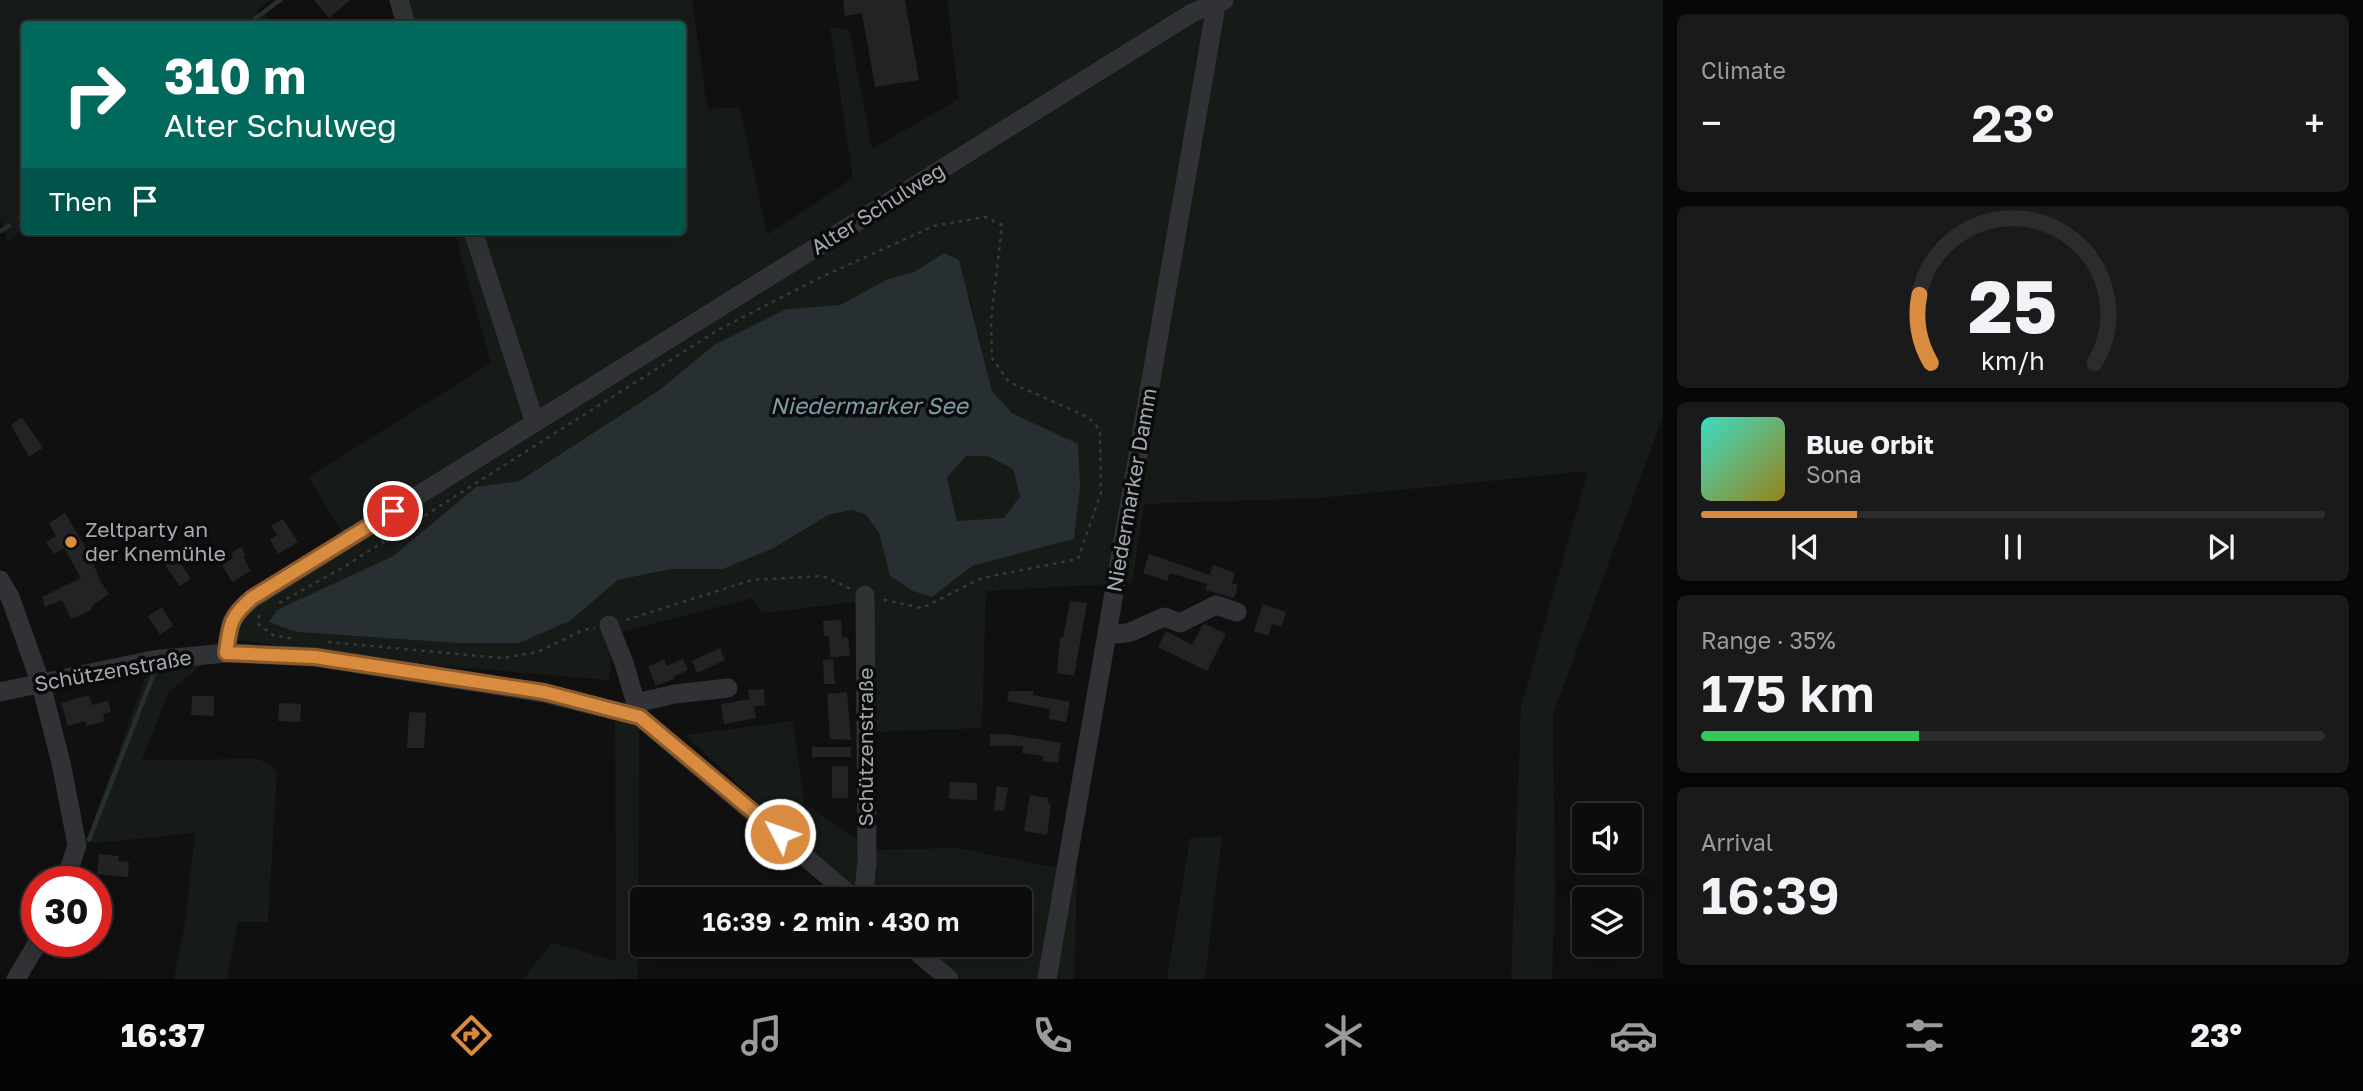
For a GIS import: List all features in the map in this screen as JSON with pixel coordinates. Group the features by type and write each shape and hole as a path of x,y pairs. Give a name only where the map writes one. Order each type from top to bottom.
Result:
{"street":[{"path":"399,0 405,21"},
{"name":"Alter Schulweg","path":"226,653 230,622 237,611 252,598 1192,13 1219,1"},
{"name":"Niedermarker Damm","path":"1047,979 1219,1"},
{"path":"474,235 535,424"},
{"path":"0,580 10,597 41,684 78,845 71,866"},
{"name":"Schützenstraße","path":"864,887 867,862 865,595"},
{"path":"1107,634 1119,636 1132,633 1165,617 1180,623 1216,605 1237,612"},
{"path":"609,625 638,710 675,694 728,688"},
{"name":"Schützenstraße","path":"0,692 153,660 226,653 315,657 544,692 638,710 841,887"},
{"path":"16,979 29,957"},
{"path":"923,957 949,979"}],"path":[{"path":"276,604 342,568 718,330 817,279 934,226 985,217 1002,225 991,321 992,358 1009,382 1088,417 1100,430 1101,493 1078,559 982,578 922,608 865,595 823,576 752,580 609,625 583,630 538,652 502,658 321,641"},
{"path":"252,598 267,608 260,615 258,624 273,635 294,639"}],"shaded area":[{"path":"0,0 270,0 256,12 266,15 269,21 21,21 21,230 7,242 0,222"},
{"path":"390,0 692,0 708,109 740,107 767,235 853,178 830,28 849,29 872,149 959,99 947,0 1663,0 1663,416 1553,714 1555,904 1552,979 1511,979 1521,707 1588,471 1319,498 1144,504 1132,583 986,591 982,728 874,732 873,600 762,613 753,598 614,634 609,680 420,664 237,640 242,595 342,532 308,477 491,363 455,235 686,235 686,21 394,21","holes":["944,253 969,295 992,391 1012,413 1039,426 1074,539 972,566 932,597 890,576 879,534 866,515 852,510 828,515 774,548 723,569 671,569 618,580 570,621 519,643 458,643 296,632 277,610 393,556 476,487 519,481 658,391 714,345 786,309 840,305 888,279 914,272"]},
{"path":"966,456 988,456 1013,469 1020,496 1004,518 957,521 947,478"},
{"path":"205,662 168,693 142,760 259,759 277,771 268,922 238,922 227,979 174,979 185,923 195,833 95,843 87,839 148,670"},
{"path":"615,718 639,726 638,887 630,887 630,957 638,957 638,979 523,979 552,943 616,961"},
{"path":"793,721 804,803 861,842 858,887 849,887 685,735"},
{"path":"1222,836 1205,979 1167,979 1190,838"},
{"path":"957,848 1077,872 1074,979 961,979 936,957 1032,957 1032,887 869,887 874,850"}],"water":[{"name":"Niedermarker See","path":"944,253 959,260 992,391 1012,413 1078,444 1080,487 1074,539 972,566 932,597 913,591 890,576 879,533 866,515 852,510 828,515 774,548 723,569 671,569 618,580 570,621 519,643 458,643 296,632 269,622 277,610 393,556 476,487 519,481 658,391 714,345 786,309 840,305 888,279 914,272","holes":["966,456 988,456 1013,469 1020,496 1004,518 957,521 947,478"]}],"building":[{"path":"314,0 350,0 329,18"},
{"path":"843,0 905,0 919,80 875,87 862,13 845,16"},
{"path":"22,417 43,448 29,457 11,425"},
{"path":"65,513 96,565 94,566 101,582 109,594 92,606 91,610 71,619 62,600 45,607 42,597 81,578 64,548 54,554 46,542 56,536 49,523"},
{"path":"283,519 298,542 278,554 270,540 277,535 271,526"},
{"path":"241,547 251,571 232,582 222,565 233,558 231,553"},
{"path":"1149,554 1210,575 1213,565 1235,573 1232,583 1238,585 1234,598 1205,590 1207,584 1170,573 1167,581 1143,573"},
{"path":"177,558 191,579 180,586 165,565"},
{"path":"1070,601 1087,603 1074,676 1057,673 1060,638 1063,638"},
{"path":"1263,604 1286,612 1281,627 1272,624 1268,636 1254,631"},
{"path":"162,607 173,626 160,635 148,616"},
{"path":"841,620 842,638 848,637 850,656 830,657 829,636 824,636 823,621"},
{"path":"1205,624 1226,634 1207,671 1158,647 1166,631 1192,645"},
{"path":"720,648 725,660 697,673 692,661"},
{"path":"664,659 667,666 683,659 688,670 656,686 648,667"},
{"path":"833,659 835,684 824,684 823,660"},
{"path":"764,689 765,706 754,706 756,718 724,724 721,704 749,699 748,690"},
{"path":"1009,691 1034,691 1033,695 1070,702 1066,722 1049,719 1050,709 1007,701"},
{"path":"847,692 851,740 830,739 827,694"},
{"path":"89,695 92,705 108,701 111,712 103,714 105,721 87,726 85,721 68,726 61,703"},
{"path":"192,696 214,696 214,716 191,715"},
{"path":"279,703 301,704 300,722 278,721"},
{"path":"409,712 426,713 424,748 407,748"},
{"path":"990,734 1007,734 1061,743 1058,763 1042,761 1043,756 1022,753 1023,746 990,746"},
{"path":"812,747 851,747 851,757 812,757"},
{"path":"832,766 848,766 848,798 832,798"},
{"path":"950,782 977,783 977,800 949,799"},
{"path":"997,786 1008,788 1004,811 994,810"},
{"path":"1030,795 1049,798 1048,804 1051,805 1047,835 1024,831"},
{"path":"99,854 119,856 118,861 129,862 128,877 112,875 112,866 98,866"}],"waterway":[{"path":"252,21 280,0"},
{"path":"0,231 9,226"},
{"path":"89,840 154,673"}],"place":[{"name":"Zeltparty an der Knemühle","path":"71,542"}],"route":[{"path":"393,511 252,598 237,611 230,622 226,653 315,657 544,692 640,717 780,834"}]}
